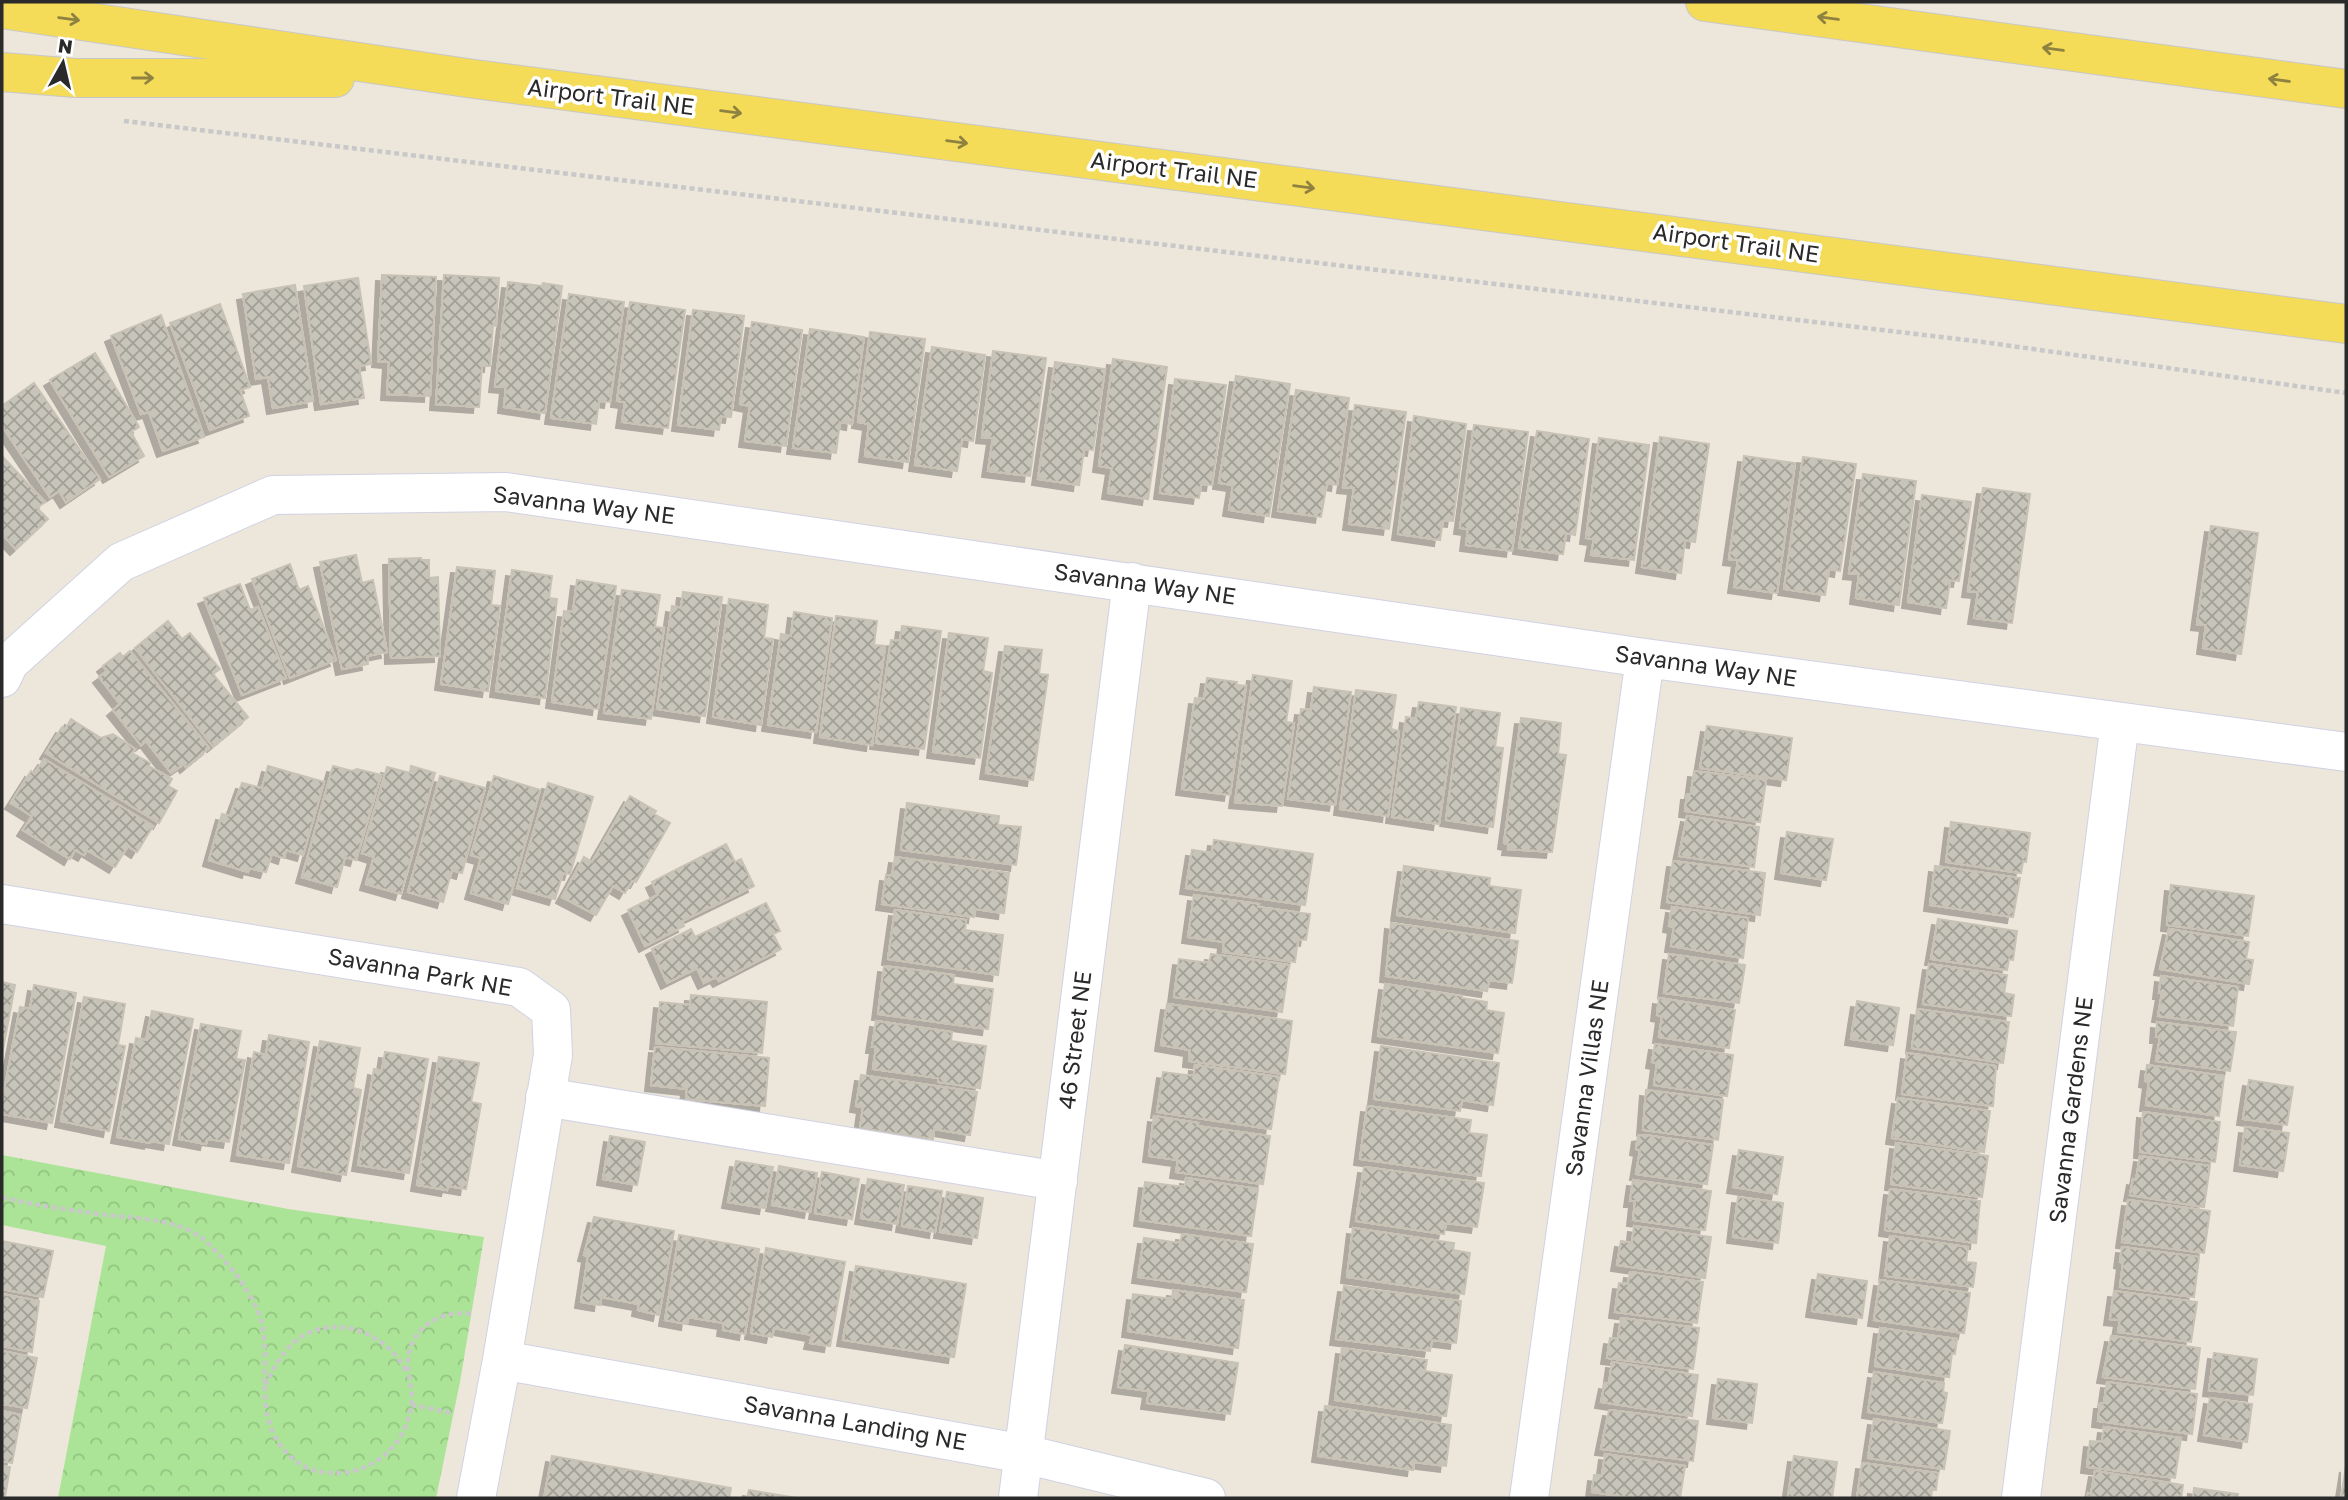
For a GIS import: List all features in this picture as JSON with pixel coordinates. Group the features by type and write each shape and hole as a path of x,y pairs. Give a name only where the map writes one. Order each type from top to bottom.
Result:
{"main road":[{"path":"1705,2 2346,89"},
{"name":"Airport Trail NE","path":"2,9 467,78 2346,324"},
{"path":"2,72 76,78 467,78"}],"street":[{"name":"Savanna Way NE","path":"2,678 9,663 121,562 273,495 506,492 1645,659 2346,752"},
{"name":"46 Street NE","path":"1018,1498 1132,582"},
{"name":"Savanna Villas NE","path":"1529,1498 1645,659"},
{"name":"Savanna Gardens NE","path":"2021,1498 2120,722"},
{"name":"Savanna Park NE","path":"2,904 519,987 551,1010 553,1055 509,1321 476,1498"},
{"path":"545,1097 1058,1181"},
{"name":"Savanna Landing NE","path":"502,1360 1024,1454 1206,1498"}],"path":[{"path":"113,119 1983,342 2346,393"},
{"path":"2,1197 32,1205 162,1223 195,1233 207,1242 255,1304 262,1321 264,1386 269,1424 279,1444 293,1460 314,1471 335,1474 355,1471 376,1463 392,1448 406,1428 411,1410 413,1395 410,1349 426,1324 451,1313 509,1321"},
{"path":"264,1386 278,1360 292,1344 309,1333 330,1327 348,1328 379,1339 393,1351 410,1379"}],"green space":[{"path":"2,1155 288,1209 484,1237 460,1382 436,1498 58,1498 106,1246 2,1225"}],"building":[{"path":"382,275 436,277 430,396 387,394 389,362 378,361"},
{"path":"444,275 499,278 490,366 482,366 479,407 436,404"},
{"path":"358,278 371,364 359,366 364,398 321,404 304,286"},
{"path":"508,282 562,286 545,413 504,407 506,387 495,386"},
{"path":"295,285 313,401 273,408 268,377 256,379 243,294"},
{"path":"569,294 624,302 610,402 599,401 596,424 551,418"},
{"path":"630,302 685,310 668,428 622,422 625,402 617,401"},
{"path":"220,304 250,387 240,390 249,416 210,430 170,323"},
{"path":"693,310 744,316 731,417 721,416 719,430 678,425"},
{"path":"161,315 204,437 163,451 149,412 141,414 111,336"},
{"path":"752,322 802,330 786,446 745,441 750,406 740,404"},
{"path":"810,329 864,337 852,424 840,422 836,453 793,448"},
{"path":"870,332 925,339 908,462 865,456 869,424 858,422"},
{"path":"932,347 985,355 973,441 962,439 957,471 915,465"},
{"path":"993,351 1046,358 1030,476 988,471 993,438 982,437"},
{"path":"95,353 139,427 131,432 144,456 109,477 50,380"},
{"path":"1113,359 1167,367 1148,499 1108,493 1112,468 1099,466"},
{"path":"1055,362 1105,369 1093,450 1084,449 1079,485 1038,479"},
{"path":"1236,376 1290,384 1269,516 1229,510 1233,485 1219,483"},
{"path":"1175,379 1226,385 1212,485 1201,484 1199,498 1160,493"},
{"path":"34,383 100,479 66,502 59,491 50,497 2,426 2,406"},
{"path":"1296,390 1349,398 1337,485 1327,483 1321,517 1278,511"},
{"path":"1355,405 1406,412 1389,529 1349,524 1354,488 1343,487"},
{"path":"1414,416 1466,424 1453,521 1443,520 1440,540 1398,534"},
{"path":"1474,425 1528,432 1512,551 1466,545 1468,529 1460,528"},
{"path":"1537,431 1589,439 1575,535 1566,533 1563,554 1519,548"},
{"path":"1660,437 1709,444 1695,542 1685,540 1681,573 1642,567"},
{"path":"1599,438 1649,445 1634,560 1591,555 1594,539 1586,538"},
{"path":"2,456 45,502 37,508 48,519 16,549 2,534"},
{"path":"1744,456 1795,463 1777,593 1734,587 1738,560 1729,559"},
{"path":"1803,457 1856,464 1840,571 1829,569 1825,595 1784,589"},
{"path":"1863,474 1916,481 1899,605 1856,598 1859,574 1849,573"},
{"path":"1983,488 2030,494 2012,623 1974,618 1978,592 1968,591"},
{"path":"1922,495 1971,502 1959,581 1950,580 1946,608 1908,602"},
{"path":"2211,526 2258,533 2241,654 2203,648 2206,625 2197,624"},
{"path":"356,555 362,583 373,580 387,652 367,656 368,664 342,669 320,562"},
{"path":"389,559 429,560 429,578 438,577 440,656 391,658"},
{"path":"290,564 299,590 308,586 336,660 290,678 252,579"},
{"path":"457,567 495,571 491,605 500,606 488,691 441,684"},
{"path":"512,570 552,576 549,598 557,599 545,698 496,691"},
{"path":"577,580 616,586 598,709 552,702 564,611 573,612"},
{"path":"240,584 250,610 258,607 286,678 242,695 204,598"},
{"path":"622,590 660,595 655,627 664,628 651,719 604,713"},
{"path":"683,592 722,597 705,716 657,709 672,606 681,608"},
{"path":"729,599 768,605 764,638 773,639 761,725 713,717"},
{"path":"794,612 832,618 816,732 768,725 781,634 791,636"},
{"path":"836,616 877,621 874,645 885,646 872,745 820,737"},
{"path":"168,621 182,639 190,633 220,669 213,674 248,717 213,746 135,648"},
{"path":"902,626 941,631 924,749 876,743 891,640 900,641"},
{"path":"949,633 988,638 983,671 992,673 980,758 933,752"},
{"path":"1005,646 1042,650 1039,674 1048,675 1033,780 986,773"},
{"path":"130,651 209,748 186,767 184,764 171,773 146,741 141,745 113,710 120,704 99,677 107,671 103,666 120,653 123,657"},
{"path":"1253,675 1292,681 1286,722 1294,723 1282,806 1235,802"},
{"path":"1207,678 1237,682 1236,685 1246,686 1230,795 1182,789 1195,698 1204,699"},
{"path":"1314,687 1351,692 1335,805 1288,799 1301,709 1311,710"},
{"path":"1356,690 1396,695 1391,729 1399,731 1388,816 1340,809"},
{"path":"1419,702 1456,707 1439,824 1392,817 1406,717 1416,719"},
{"path":"1461,708 1500,713 1495,747 1503,748 1493,827 1446,820"},
{"path":"1521,718 1561,723 1558,754 1566,755 1552,852 1508,849 1509,844 1504,843"},
{"path":"71,719 101,738 113,734 135,749 132,753 150,763 149,766 172,779 168,786 177,791 159,823 46,753 62,727 65,730"},
{"path":"1707,726 1792,738 1786,780 1700,768"},
{"path":"44,759 153,826 137,852 128,846 115,867 87,850 84,855 75,850 70,859 23,830 32,816 11,803 31,771 34,774"},
{"path":"268,766 324,782 303,855 286,850 284,858 272,854 266,872 249,868 248,872 209,860 222,814 230,816 242,783 262,788"},
{"path":"333,766 381,775 356,860 345,857 337,887 302,877"},
{"path":"411,766 435,773 401,894 366,884 374,857 362,853 387,767 410,773"},
{"path":"1694,771 1766,780 1760,822 1685,811 1687,794 1691,794"},
{"path":"440,776 485,788 462,873 452,870 443,902 408,892"},
{"path":"494,776 540,790 508,904 471,893 481,858 471,855"},
{"path":"548,783 593,797 570,874 563,873 555,899 517,888"},
{"path":"630,796 656,811 654,814 670,823 636,882 632,881 625,893 613,886 596,915 562,897 584,857 592,862"},
{"path":"907,803 999,816 998,825 1021,827 1016,865 901,850"},
{"path":"1687,816 1759,827 1754,867 1679,856"},
{"path":"1951,822 2030,833 2026,862 2023,861 2021,873 1946,862"},
{"path":"1787,832 1833,839 1826,880 1781,873"},
{"path":"1214,840 1313,854 1305,905 1186,888 1192,850 1212,853"},
{"path":"726,844 735,862 741,859 754,886 682,921 684,926 645,946 628,910 658,895 652,882"},
{"path":"895,857 1009,873 1004,913 975,909 974,917 882,904 886,875 892,876"},
{"path":"1673,861 1765,873 1760,915 1667,902"},
{"path":"1404,866 1490,878 1489,886 1521,890 1515,933 1397,915"},
{"path":"1935,866 2020,878 2013,917 1930,905"},
{"path":"2171,885 2254,896 2248,936 2167,925"},
{"path":"1194,895 1310,914 1306,940 1298,939 1295,962 1223,952 1224,942 1188,937"},
{"path":"766,903 780,931 773,934 781,949 719,981 716,977 704,983 697,968 667,983 652,949 691,929 695,937"},
{"path":"1672,907 1748,918 1743,958 1671,946 1674,927 1669,926"},
{"path":"895,910 966,920 965,930 1003,935 998,975 888,959"},
{"path":"1938,919 2017,931 2013,960 2009,959 2007,970 1931,959"},
{"path":"1391,923 1518,941 1512,983 1489,980 1487,991 1386,976"},
{"path":"2169,929 2249,942 2246,959 2253,960 2249,984 2160,969"},
{"path":"1211,954 1289,965 1282,1012 1174,997 1179,959 1209,963"},
{"path":"1669,954 1745,965 1739,1003 1664,993"},
{"path":"1929,964 2007,975 2004,993 2014,995 2011,1016 1923,1004"},
{"path":"884,966 954,975 953,984 993,989 988,1029 878,1014"},
{"path":"2161,976 2238,987 2233,1026 2158,1016 2162,993 2159,993"},
{"path":"2,982 15,985 2,1055"},
{"path":"1385,984 1487,1002 1486,1010 1504,1013 1498,1053 1378,1036"},
{"path":"34,985 76,993 52,1123 2,1114 20,1007 30,1009"},
{"path":"691,995 767,1002 762,1053 656,1043 660,1002 690,1005"},
{"path":"84,997 125,1004 118,1045 125,1046 109,1131 61,1121"},
{"path":"1659,998 1735,1010 1729,1048 1659,1037 1662,1016 1657,1015"},
{"path":"1857,1001 1899,1008 1893,1045 1851,1039"},
{"path":"1167,1004 1292,1021 1285,1074 1189,1061 1190,1050 1161,1045"},
{"path":"1917,1009 2009,1022 2003,1063 1912,1048"},
{"path":"152,1011 193,1019 169,1144 117,1137 136,1038 146,1040"},
{"path":"876,1021 952,1032 951,1041 986,1046 980,1088 938,1082 938,1078 873,1069 876,1047 872,1047"},
{"path":"2157,1022 2236,1032 2230,1071 2156,1061 2160,1037 2156,1037"},
{"path":"201,1024 241,1031 236,1059 245,1060 229,1142 207,1139 206,1144 179,1139"},
{"path":"269,1035 309,1042 289,1163 237,1155 254,1052 266,1055"},
{"path":"320,1041 360,1048 353,1088 361,1090 346,1175 298,1166"},
{"path":"1655,1044 1733,1055 1727,1096 1654,1085 1657,1063 1652,1062"},
{"path":"1381,1046 1499,1063 1493,1105 1462,1100 1460,1111 1374,1099"},
{"path":"655,1047 769,1058 765,1106 686,1099 687,1089 651,1085"},
{"path":"385,1052 428,1059 409,1173 358,1165 374,1069 382,1071"},
{"path":"1907,1053 1996,1066 1993,1106 1902,1094"},
{"path":"439,1057 479,1063 471,1102 481,1104 466,1189 448,1186 447,1190 417,1185"},
{"path":"1195,1065 1279,1077 1271,1129 1157,1112 1163,1072 1194,1076"},
{"path":"2147,1065 2224,1076 2219,1116 2146,1105 2149,1082 2145,1081"},
{"path":"861,1075 977,1092 970,1135 934,1129 933,1139 860,1128 863,1107 856,1106"},
{"path":"2249,1080 2293,1087 2287,1125 2243,1119"},
{"path":"1646,1090 1723,1100 1718,1140 1643,1130"},
{"path":"1898,1098 1990,1111 1984,1152 1892,1138"},
{"path":"1367,1106 1471,1120 1469,1133 1487,1135 1481,1176 1360,1159"},
{"path":"2143,1112 2220,1122 2215,1162 2140,1152"},
{"path":"1154,1116 1198,1123 1197,1126 1270,1136 1263,1184 1176,1172 1178,1160 1149,1156"},
{"path":"2245,1127 2289,1133 2283,1171 2240,1165"},
{"path":"610,1136 645,1142 637,1185 603,1179"},
{"path":"1638,1136 1713,1145 1707,1184 1636,1174 1640,1150 1636,1149"},
{"path":"1896,1143 1988,1156 1982,1197 1891,1184"},
{"path":"1739,1150 1783,1157 1777,1194 1733,1187"},
{"path":"2140,1156 2210,1166 2204,1207 2130,1195"},
{"path":"736,1161 773,1167 765,1208 728,1202"},
{"path":"779,1166 817,1173 810,1212 772,1205"},
{"path":"1364,1167 1484,1183 1477,1227 1446,1223 1444,1234 1356,1221"},
{"path":"822,1172 859,1179 852,1219 815,1213"},
{"path":"1186,1178 1258,1189 1251,1236 1140,1220 1145,1182 1185,1187"},
{"path":"868,1179 904,1185 897,1224 861,1218"},
{"path":"1633,1180 1711,1191 1705,1230 1633,1220 1635,1201 1630,1201"},
{"path":"908,1186 942,1191 935,1232 902,1226"},
{"path":"1890,1189 1980,1201 1976,1243 1885,1230"},
{"path":"947,1192 983,1198 977,1238 940,1232"},
{"path":"1738,1197 1783,1203 1778,1243 1733,1237"},
{"path":"2128,1200 2210,1211 2204,1253 2122,1242"},
{"path":"594,1217 674,1231 659,1315 638,1310 639,1304 601,1297 600,1305 581,1302 588,1256 584,1255"},
{"path":"1634,1226 1711,1237 1705,1278 1617,1265 1621,1241 1632,1243"},
{"path":"1353,1228 1454,1243 1453,1250 1470,1253 1464,1294 1347,1277"},
{"path":"1182,1234 1253,1244 1246,1292 1138,1277 1144,1238 1180,1243"},
{"path":"679,1235 759,1249 745,1334 723,1330 724,1323 688,1317 687,1324 665,1320"},
{"path":"1890,1236 1968,1247 1966,1262 1976,1263 1973,1287 1885,1276"},
{"path":"2,1241 53,1251 43,1297 2,1289"},
{"path":"2122,1247 2199,1257 2194,1297 2120,1287"},
{"path":"766,1248 845,1262 830,1346 810,1343 812,1335 774,1328 772,1337 751,1333"},
{"path":"856,1266 966,1284 954,1357 843,1340"},
{"path":"1630,1272 1703,1282 1697,1323 1615,1312 1619,1283 1628,1284"},
{"path":"1818,1274 1867,1281 1862,1318 1812,1311"},
{"path":"1880,1280 1970,1293 1964,1333 1874,1320"},
{"path":"1344,1286 1461,1301 1456,1343 1432,1340 1430,1351 1336,1339"},
{"path":"1173,1290 1244,1300 1238,1348 1128,1331 1133,1294 1172,1299"},
{"path":"2114,1291 2197,1302 2191,1342 2118,1332 2120,1320 2110,1319"},
{"path":"2,1294 39,1301 32,1352 2,1346"},
{"path":"1621,1318 1699,1328 1693,1369 1607,1358 1610,1338 1618,1339"},
{"path":"1880,1328 1957,1339 1949,1377 1875,1366"},
{"path":"2111,1336 2200,1348 2195,1389 2103,1377"},
{"path":"1125,1345 1238,1363 1230,1414 1147,1403 1149,1391 1118,1387"},
{"path":"1342,1348 1427,1360 1425,1371 1452,1375 1446,1416 1335,1400"},
{"path":"2,1351 37,1358 27,1408 2,1404"},
{"path":"2214,1353 2257,1359 2253,1395 2209,1390"},
{"path":"1612,1362 1698,1375 1692,1416 1601,1402 1605,1383 1609,1384"},
{"path":"1874,1372 1944,1383 1943,1392 1947,1393 1942,1423 1868,1412"},
{"path":"1718,1379 1757,1384 1752,1423 1713,1418"},
{"path":"2107,1382 2197,1394 2192,1434 2098,1421"},
{"path":"2210,1398 2252,1404 2247,1442 2204,1435"},
{"path":"1325,1406 1451,1425 1446,1466 1414,1462 1413,1470 1318,1456"},
{"path":"1609,1410 1698,1421 1693,1461 1601,1449"},
{"path":"2,1411 21,1415 12,1463 2,1461"},
{"path":"1874,1419 1950,1431 1944,1469 1868,1458"},
{"path":"2104,1427 2181,1438 2175,1478 2087,1467 2090,1441 2102,1442"},
{"path":"1605,1454 1685,1466 1680,1498 1632,1498 1592,1492 1594,1475 1602,1476"},
{"path":"552,1456 731,1488 729,1498 544,1498"},
{"path":"1794,1456 1837,1462 1832,1498 1788,1497"},
{"path":"1862,1463 1938,1473 1936,1490 1932,1490 1931,1498 1857,1498"},
{"path":"2,1466 10,1467 5,1497 2,1497"},
{"path":"2346,1466 2346,1498 2341,1498"},
{"path":"2095,1471 2183,1485 2181,1498 2087,1498 2088,1493 2091,1494"},
{"path":"2194,1488 2238,1494 2237,1498 2193,1498"},
{"path":"749,1490 797,1498 747,1498"}]}
